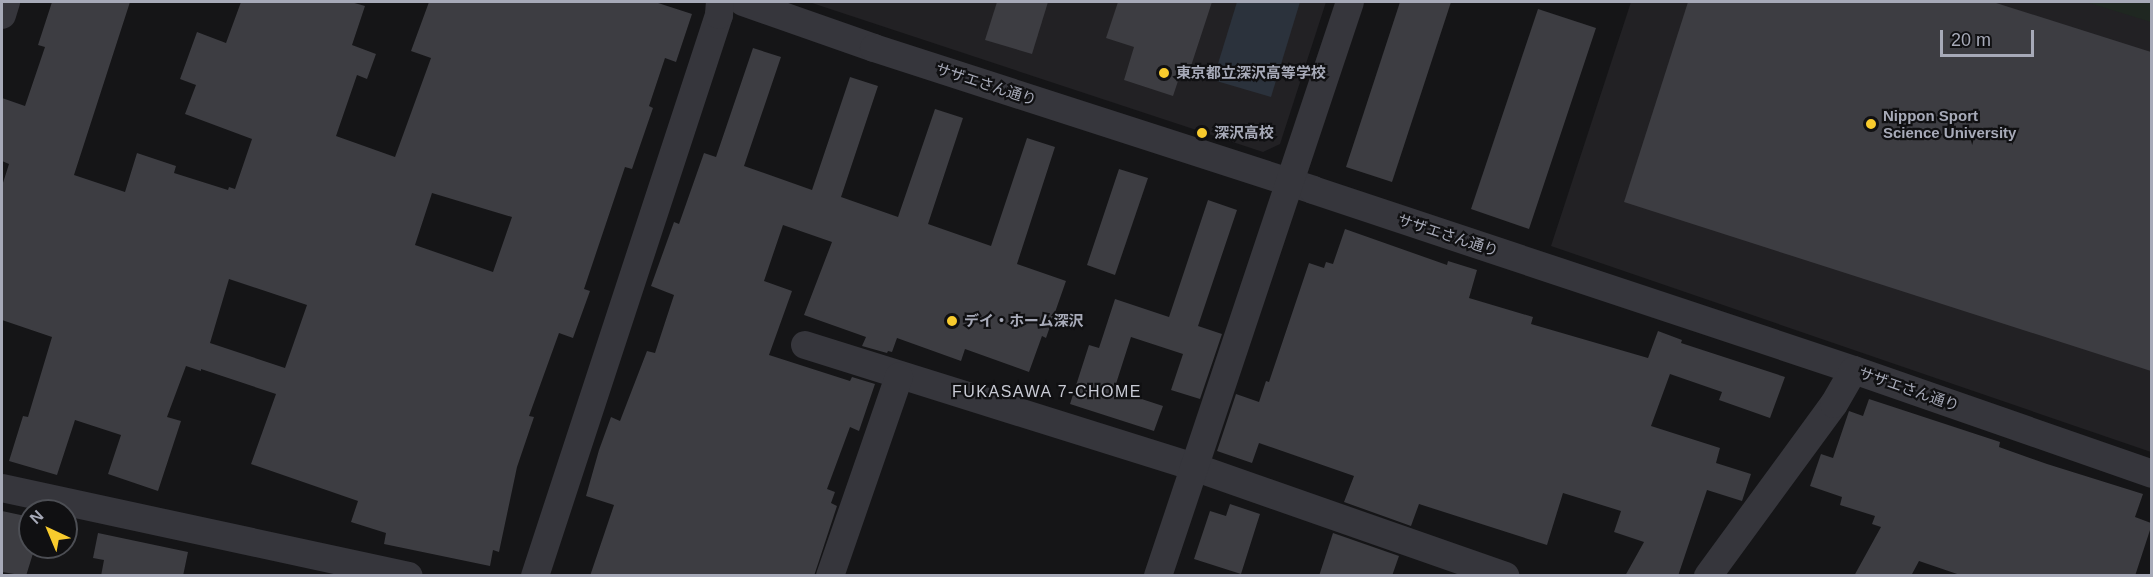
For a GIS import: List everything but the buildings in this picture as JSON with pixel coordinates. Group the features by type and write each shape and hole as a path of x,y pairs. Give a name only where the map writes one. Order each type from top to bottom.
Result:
{"street":[{"path":"2,15 6,2"},
{"path":"535,576 719,15 720,2"},
{"name":"サザエさん通り","path":"743,2 874,48 1290,182 1854,370 2151,474"},
{"path":"1158,576 1350,2"},
{"path":"805,345 899,377 1194,467 1505,576"},
{"path":"1708,576 1834,404 1854,370"},
{"path":"830,576 899,377"},
{"path":"2,488 409,576"}],"shaded area":[{"name":"東京都立深沢高等学校","path":"809,2 1326,2 1280,144 1263,152"},
{"path":"1237,2 1300,2 1271,97 1213,80"},
{"name":"Nippon Sport Science University","path":"1631,2 2151,2 2151,452 1551,246"},
{"path":"2086,2 2151,2 2151,22"}],"place":[{"name":"東京都立深沢高等学校","path":"1164,73"},
{"name":"Nippon Sport Science University","path":"1871,124"},
{"name":"深沢高校","path":"1202,133"},
{"name":"デイ・ホーム深沢","path":"952,321"}],"district":[{"name":"FUKASAWA 7-CHOME","path":"1047,392"}]}
